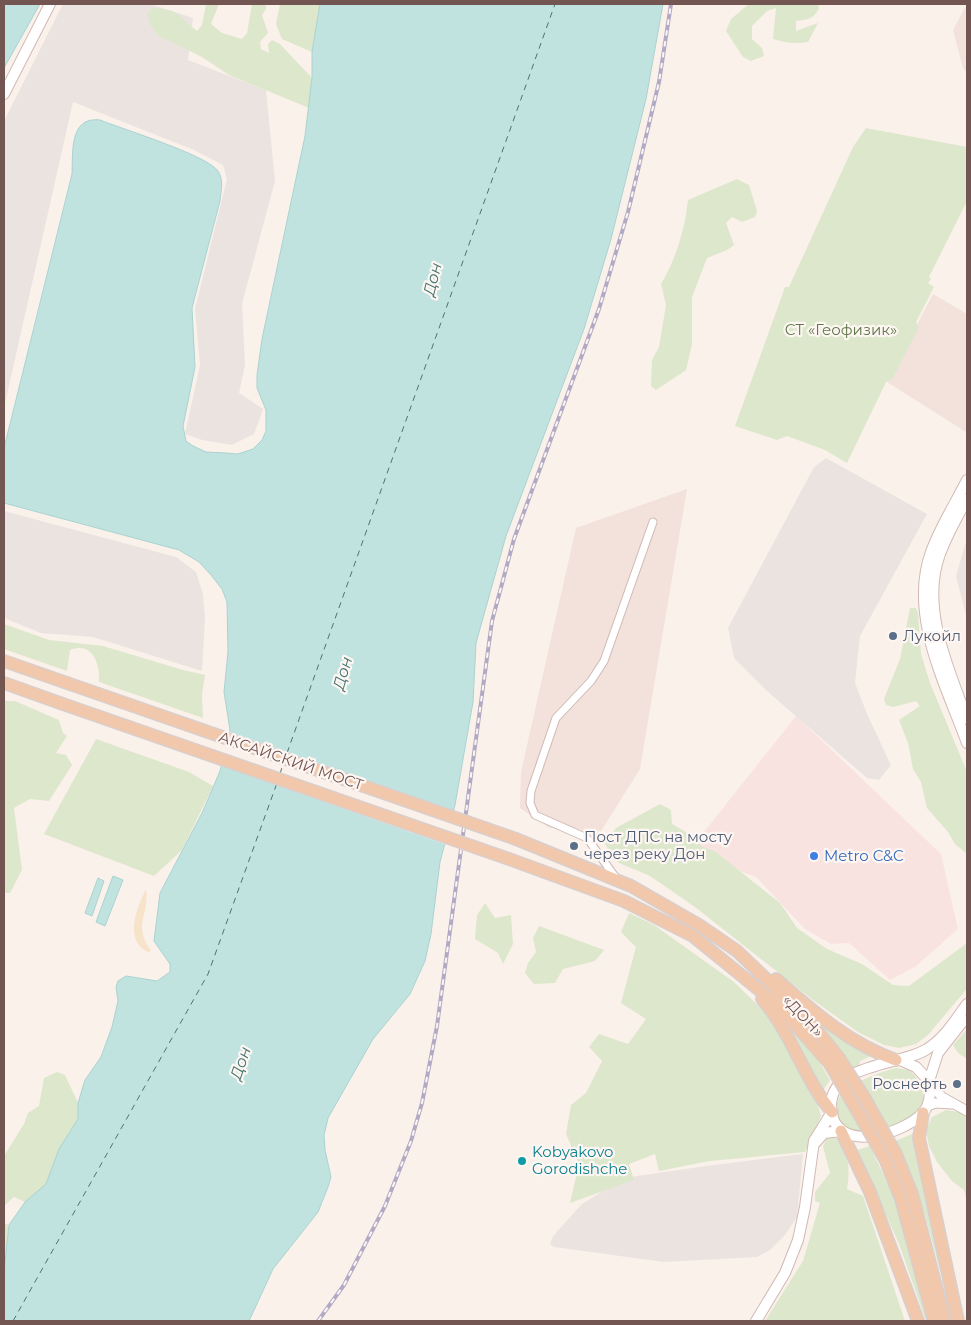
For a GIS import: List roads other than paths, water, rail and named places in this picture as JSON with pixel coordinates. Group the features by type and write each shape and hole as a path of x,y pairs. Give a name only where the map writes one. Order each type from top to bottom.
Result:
{"main road":[{"path":"4,94 50,4"},
{"path":"967,480 925,576 927,624 936,658 967,743"},
{"path":"967,499 936,550 934,578 936,624 944,656 967,719"},
{"name":"АКСАЙСКИЙ МОСТ","path":"4,661 516,839"},
{"path":"4,683 34,694"},
{"path":"4,691 34,694"},
{"name":"АКСАЙСКИЙ МОСТ","path":"34,694 509,859"},
{"name":"«ДОН»","path":"516,839 617,880 699,925 737,951 808,1019 834,1061"},
{"name":"«ДОН»","path":"509,859 624,901 693,936 779,1006 834,1061 864,1097 891,1157 912,1194 945,1321"},
{"path":"737,951 748,956 766,970 828,1025 867,1048 916,1067 929,1082"},
{"path":"716,955 772,1010 786,1030 822,1100 832,1112"},
{"path":"918,1321 870,1192 841,1130 832,1117 832,1097 837,1088 848,1078 871,1066 898,1060 929,1048 967,1004"},
{"path":"958,1321 919,1138 929,1082 938,1053 967,1015"},
{"path":"811,1152 824,1134 841,1130 864,1138 882,1135 925,1110"},
{"path":"756,1321 785,1273 800,1232 811,1152 817,1134 832,1112"},
{"path":"891,1157 934,1321"}],"street":[{"path":"617,880 587,838 536,815 530,803 531,791 556,718 591,681 604,660 653,522"},
{"path":"929,1082 942,1097 967,1111"},
{"path":"925,1110 946,1103 958,1106"}],"water":[{"path":"4,4 40,4 4,68"},
{"name":"Дон","path":"320,4 663,4 646,99 611,239 584,329 506,536 476,643 473,702 455,805 440,862 431,934 425,961 410,994 373,1039 328,1118 324,1135 331,1177 318,1212 273,1269 249,1321 4,1321 4,1272 9,1225 25,1202 46,1184 59,1149 78,1119 78,1103 85,1080 101,1057 112,1027 118,1001 116,987 118,981 126,976 157,981 170,972 170,964 154,941 160,893 202,813 220,771 230,730 224,692 228,652 227,602 222,589 199,562 179,550 4,503 4,448 72,174 75,138 83,124 90,120 100,120 182,150 211,165 220,174 222,182 220,201 192,308 195,367 183,426 186,441 206,452 238,454 253,449 262,440 266,431 266,410 257,388 257,375 262,339 305,136 312,78 312,52"},
{"path":"113,876 123,880 105,926 96,922"},
{"path":"98,878 104,881 92,916 85,913"}],"railway":[{"path":"318,1321 344,1285 385,1206 411,1141 422,1103 437,1026 492,621 514,539 599,309 628,212 659,82 671,4"}],"place":[{"name":"Лукойл","path":"893,636"},
{"name":"Пост ДПС на мосту через реку Дон","path":"574,846"},
{"name":"Metro C&C","path":"814,856"},
{"name":"Роснефть","path":"957,1084"},
{"name":"Kobyakovo Gorodishche","path":"522,1161"}],"park label":[{"name":"СТ «Геофизик»","path":"841,330"}]}
